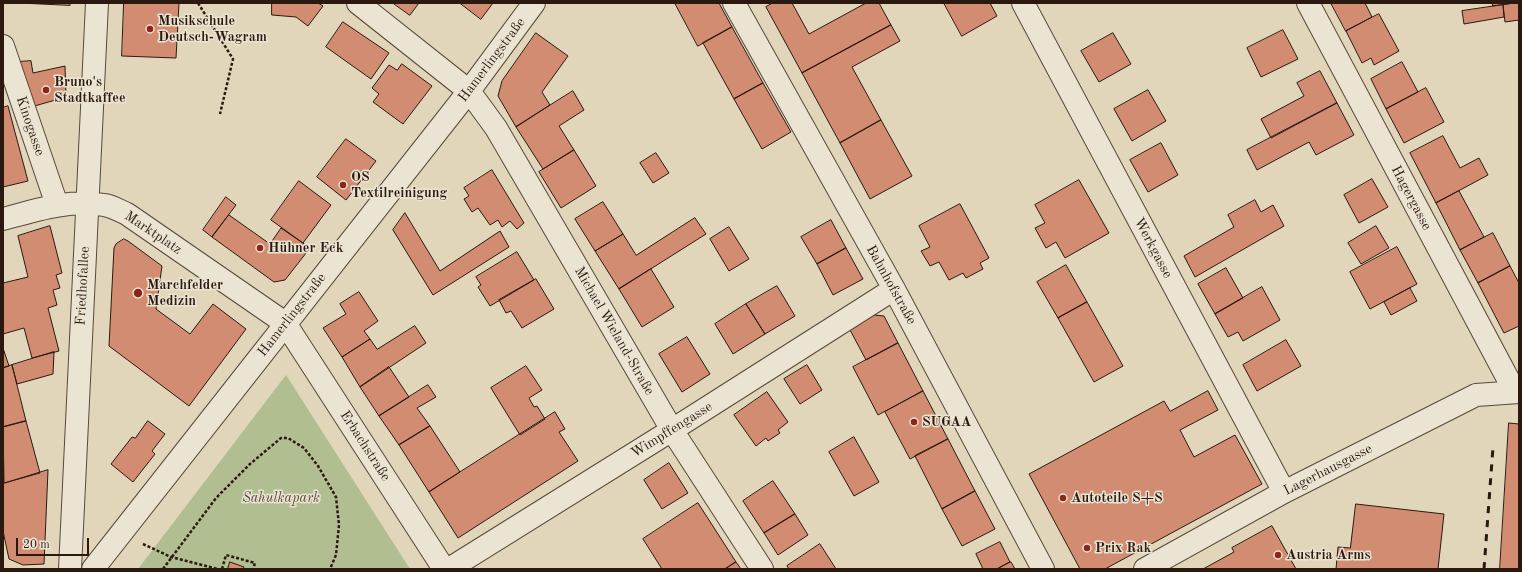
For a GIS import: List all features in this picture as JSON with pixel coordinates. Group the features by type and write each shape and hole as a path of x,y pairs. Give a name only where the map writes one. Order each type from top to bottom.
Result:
{"street":[{"name":"Friedhofallee","path":"70,569 97,3"},
{"name":"Michael Wieland-Straße","path":"358,3 469,91 496,128 672,430 762,569"},
{"name":"Hamerlingstraße","path":"93,569 469,91 534,3"},
{"name":"Bahnhofstraße","path":"734,3 894,289 1043,569"},
{"name":"Werkgasse","path":"1023,3 1284,492"},
{"name":"Hagergasse","path":"1308,3 1517,392"},
{"name":"Kinogasse","path":"3,46 57,205"},
{"name":"Marktplatz","path":"3,219 57,205 106,205 127,214 285,324"},
{"name":"Wimpffengasse","path":"449,569 894,289"},
{"name":"Erbachstraße","path":"285,324 444,569"},
{"name":"Lagerhausgasse","path":"1145,569 1284,492 1476,395 1517,392"}],"path":[{"path":"198,3 234,59 220,114"},
{"path":"163,569 216,498 250,464 281,438 288,438 304,448 318,466 336,497 339,525 336,555 330,569"},
{"path":"120,534 171,557 218,569"},
{"path":"222,569 226,555 255,563 253,569"}],"green space":[{"name":"Sahulkapark","path":"286,375 410,569 138,569"}],"building":[{"path":"20,3 70,3 70,5"},
{"name":"Musikschule Deutsch-Wagram","path":"124,3 179,3 176,58 122,56"},
{"path":"272,3 318,3 323,6 308,26 296,17 272,15"},
{"path":"393,3 419,3 410,15"},
{"path":"460,3 493,3 481,19"},
{"path":"675,3 719,3 732,27 698,46"},
{"path":"773,3 792,3 809,34 866,3 879,3 891,25 802,73 766,7"},
{"path":"944,3 990,3 997,16 962,36"},
{"path":"1331,3 1365,3 1372,17 1346,31"},
{"path":"1493,3 1514,3 1493,6"},
{"path":"1519,3 1519,20 1505,22 1503,5"},
{"path":"1503,5 1504,17 1464,24 1462,11"},
{"path":"1379,14 1399,51 1374,65 1371,58 1362,63 1346,31"},
{"path":"343,22 389,53 371,79 326,47"},
{"path":"891,25 900,41 852,67 881,120 840,143 802,73"},
{"path":"732,27 763,83 734,99 703,43"},
{"path":"1283,30 1298,59 1261,77 1247,48"},
{"path":"536,33 568,56 542,92 550,105 516,127 498,96 502,81"},
{"path":"1113,33 1131,64 1099,82 1081,51"},
{"path":"31,61 33,73 65,66 66,97 31,107 18,62"},
{"path":"1402,62 1418,92 1386,109 1371,79"},
{"path":"402,64 432,86 403,124 373,102 379,94 372,88 389,65 397,70"},
{"path":"1320,71 1337,103 1271,138 1261,119 1304,96 1297,83"},
{"path":"763,83 791,132 762,149 734,99"},
{"path":"1426,88 1444,122 1404,143 1386,109"},
{"path":"1148,90 1166,121 1132,141 1114,109"},
{"path":"573,91 584,110 559,126 574,150 543,169 516,127"},
{"path":"1337,103 1354,135 1316,155 1309,142 1257,170 1247,150"},
{"path":"8,106 28,181 3,187 3,108"},
{"path":"881,120 912,176 870,199 840,143"},
{"path":"1443,136 1460,168 1479,158 1488,175 1436,203 1410,153"},
{"path":"346,139 376,161 346,200 317,177"},
{"path":"1161,143 1178,175 1148,192 1130,160"},
{"path":"574,150 596,186 561,208 539,172"},
{"path":"656,153 669,173 653,183 640,163"},
{"path":"492,170 524,223 517,229 510,221 502,227 498,220 490,225 478,208 472,212 464,199 469,196 464,188"},
{"path":"1372,179 1388,207 1359,223 1344,195"},
{"path":"1079,180 1109,233 1065,258 1056,242 1046,248 1035,228 1045,223 1035,205"},
{"path":"299,181 331,205 303,243 271,220"},
{"path":"1459,191 1484,237 1460,250 1436,203"},
{"path":"226,197 236,205 212,237 203,230"},
{"path":"1255,200 1261,212 1273,205 1284,226 1195,277 1184,256 1234,227 1228,215"},
{"path":"603,202 623,234 595,251 575,219"},
{"path":"960,204 989,258 980,263 983,269 966,278 963,273 949,280 939,262 930,266 921,251 930,247 919,226"},
{"path":"405,213 440,271 500,231 509,247 433,295 393,230"},
{"path":"229,215 270,244 281,228 310,248 285,280 274,282 212,237"},
{"path":"695,218 706,234 619,289 595,251 623,234 636,255"},
{"path":"831,220 846,248 817,264 801,237"},
{"path":"50,226 62,273 56,275 60,288 53,290 57,305 48,308 59,351 32,358 24,328 3,334 3,283 28,277 18,236"},
{"path":"1376,226 1389,248 1361,264 1348,243"},
{"path":"729,227 749,259 729,271 710,239"},
{"path":"1493,233 1510,266 1478,283 1460,250"},
{"path":"124,239 162,266 156,309 190,334 213,304 246,329 189,406 109,346 114,248 116,244"},
{"path":"1397,247 1417,284 1370,309 1350,272"},
{"path":"846,248 863,279 833,295 817,264"},
{"path":"517,252 534,280 490,306 478,287 481,285 476,277"},
{"path":"1066,265 1087,302 1058,318 1037,282"},
{"path":"1510,266 1519,283 1519,326 1504,333 1478,283"},
{"path":"1226,268 1243,298 1215,314 1198,284"},
{"path":"651,269 674,307 642,327 619,289"},
{"path":"536,279 554,309 522,328 511,311 506,313 499,300"},
{"path":"777,286 795,316 765,334 746,304"},
{"path":"1262,287 1280,320 1243,341 1238,332 1228,337 1215,314"},
{"path":"1410,288 1417,301 1391,315 1384,302"},
{"path":"359,292 378,321 364,331 370,339 342,357 323,328 346,314 340,304"},
{"path":"1087,302 1123,366 1094,382 1058,318"},
{"path":"746,304 765,334 733,354 715,324"},
{"path":"874,315 884,316 898,343 866,360 849,328"},
{"path":"415,326 426,343 360,387 342,357 370,339 377,349"},
{"path":"687,337 710,374 682,392 659,354"},
{"path":"1286,340 1301,366 1257,391 1243,365"},
{"path":"898,343 923,391 878,415 853,367"},
{"path":"3,348 9,366 3,368"},
{"path":"54,352 53,374 17,384 12,365"},
{"path":"12,365 26,421 3,427 3,368"},
{"path":"807,365 822,390 800,404 784,379"},
{"path":"526,366 542,390 529,398 534,407 537,406 545,419 520,435 491,388"},
{"path":"389,367 409,397 379,416 360,387"},
{"path":"428,385 436,397 417,408 430,426 399,445 379,416"},
{"path":"923,391 948,439 910,459 885,412"},
{"path":"1208,391 1218,410 1180,430 1194,457 1235,435 1262,484 1105,569 1080,569 1029,474 1164,401 1170,411"},
{"path":"767,392 788,422 778,430 780,433 768,441 766,438 756,446 734,415"},
{"path":"555,412 565,429 559,432 578,461 458,538 429,492"},
{"path":"26,421 40,473 4,483 3,427"},
{"path":"148,421 165,434 152,451 155,454 133,482 111,464 132,437 135,438"},
{"path":"1509,423 1519,424 1519,569 1500,569"},
{"path":"430,426 460,472 429,492 399,445"},
{"path":"854,437 879,482 854,496 829,452"},
{"path":"948,439 975,491 942,509 915,456"},
{"path":"669,463 688,493 662,509 644,480"},
{"path":"48,470 44,564 23,565 9,559 3,531 3,484"},
{"path":"773,481 795,514 764,533 743,501"},
{"path":"975,491 995,529 962,546 942,509"},
{"path":"698,503 736,562 725,569 662,569 643,539"},
{"path":"1356,504 1444,514 1438,569 1336,569 1338,547 1350,548"},
{"path":"795,514 808,535 778,555 764,533"},
{"path":"1272,526 1296,569 1203,569 1234,552 1232,548"},
{"path":"1000,542 1010,562 997,569 983,569 976,554"},
{"path":"820,544 836,569 789,569 787,566"},
{"path":"230,562 244,567 243,569 228,569"},
{"path":"736,562 741,569 725,569"},
{"path":"1010,562 1015,569 997,569"}],"railway":[{"path":"1484,569 1493,447"}],"place":[{"name":"Musikschule Deutsch-Wagram","path":"150,29"},
{"name":"Bruno's Stadtkaffee","path":"46,90"},
{"name":"OS Textilreinigung","path":"343,185"},
{"name":"Hühner Eck","path":"260,248"},
{"name":"Marchfelder Medizin","path":"138,293"},
{"name":"SUGAA","path":"914,422"},
{"name":"Autoteile S+S","path":"1063,498"},
{"name":"Prix Rak","path":"1087,548"},
{"name":"Austria Arms","path":"1278,555"}]}
